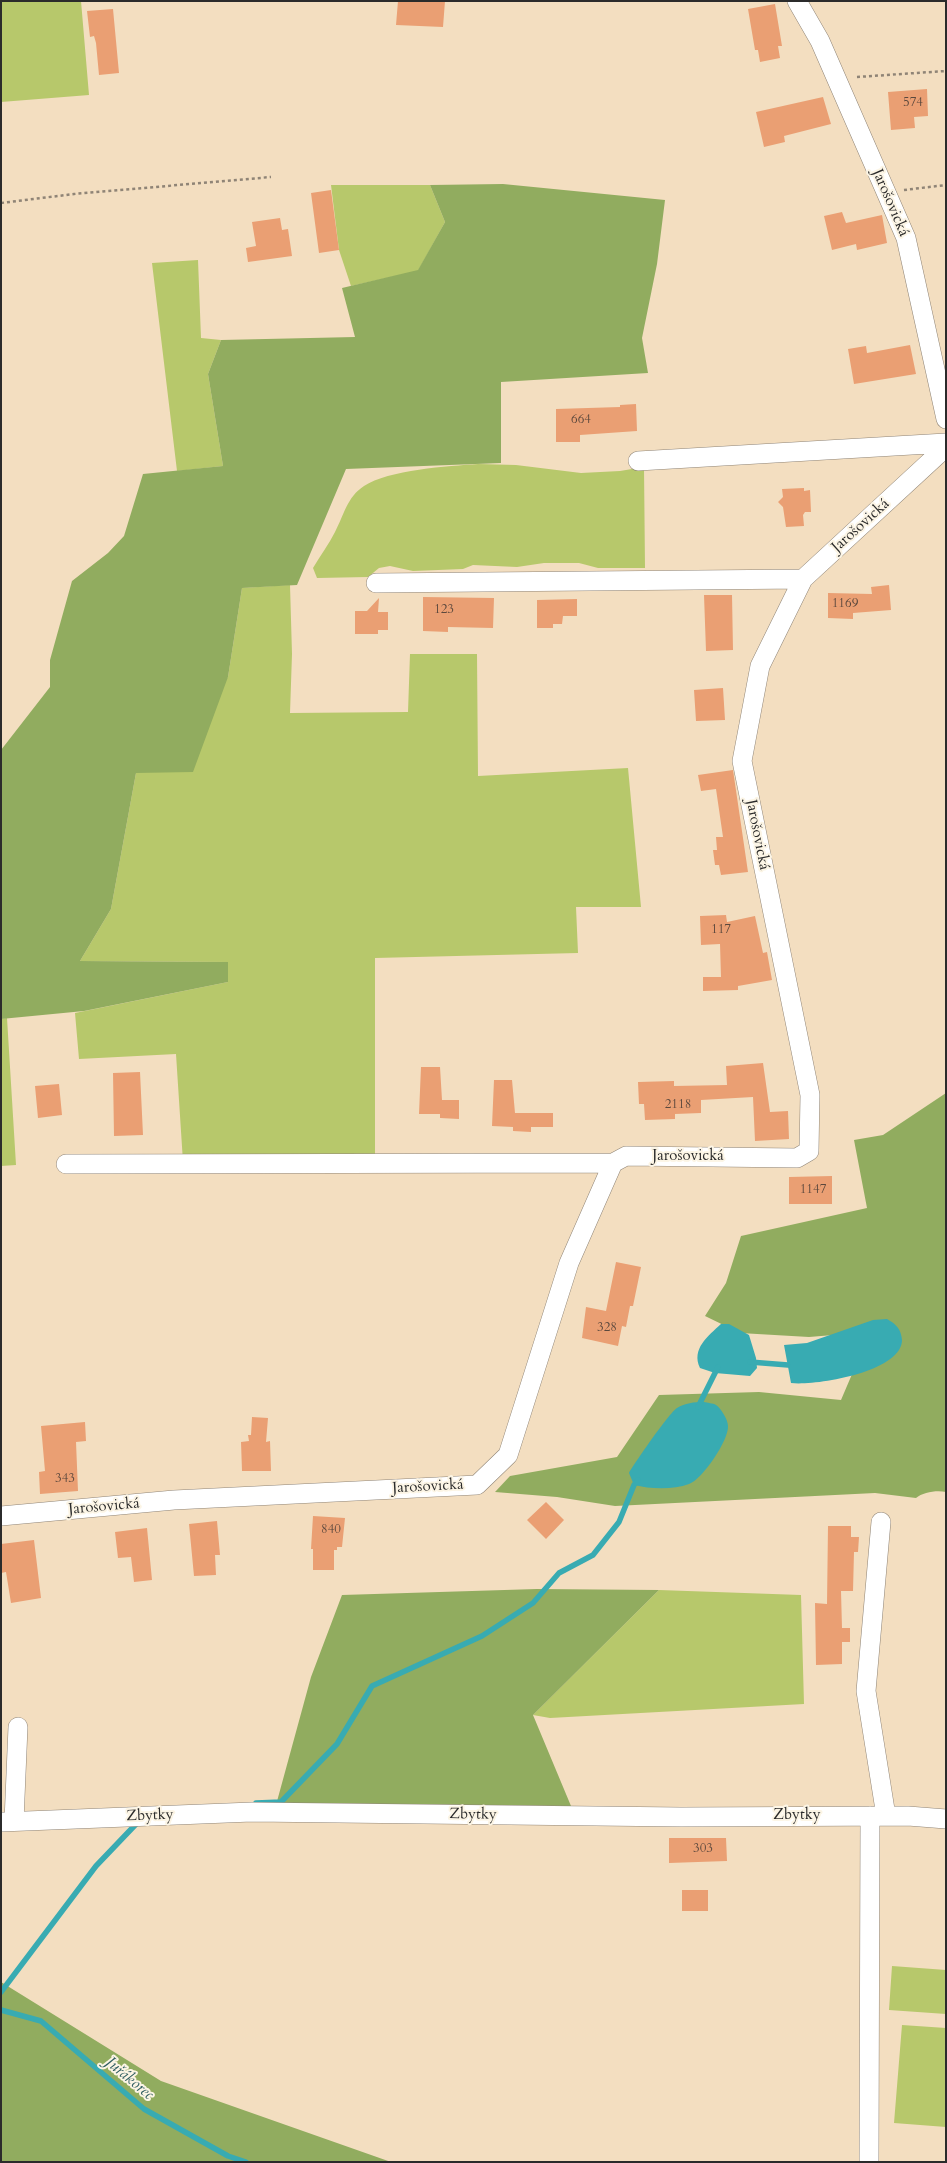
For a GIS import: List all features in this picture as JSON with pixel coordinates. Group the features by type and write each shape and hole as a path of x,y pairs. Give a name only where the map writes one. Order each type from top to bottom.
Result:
{"street":[{"name":"Jarošovická","path":"797,1 820,40 906,238 946,419"},
{"path":"638,461 946,443"},
{"name":"Jarošovická","path":"1,1516 174,1500 477,1485 508,1455 569,1263 613,1163 626,1156 797,1158 809,1151 810,1095 742,761 760,666 803,578 946,448"},
{"path":"376,583 803,578"},
{"path":"66,1164 613,1163"},
{"path":"869,2162 878,1816 866,1691 881,1522"},
{"path":"8,1822 18,1726"},
{"name":"Zbytky","path":"8,1822 252,1812 681,1817 878,1816 946,1819"}],"path":[{"path":"836,79 946,71"},
{"path":"1,203 74,194 271,177"},
{"path":"886,192 946,185"}],"green space":[{"path":"1,1 81,1 89,95 1,102"},
{"path":"503,184 665,200 657,264 642,338 648,373 501,382 501,463 346,469 297,585 242,588 228,677 193,772 136,773 111,909 80,961 228,962 228,982 84,1011 1,1019 1,750 50,687 50,660 72,581 108,553 124,536 143,474 223,466 208,374 221,340 355,337 342,288 418,270 445,222 430,185"},
{"path":"331,185 430,185 445,222 418,271 351,286 339,250"},
{"path":"198,260 201,338 221,340 208,374 223,466 177,471 152,263"},
{"path":"478,464 516,465 581,473 620,471 644,467 645,568 598,568 579,563 544,563 517,567 473,565 463,569 413,571 390,566 379,568 368,577 317,578 313,568 333,536 346,507 358,490 388,476 419,470"},
{"path":"290,585 292,654 290,713 408,712 410,654 477,654 478,776 628,768 641,907 576,907 578,953 375,958 375,1160 183,1162 176,1054 79,1059 75,1013 228,982 228,962 80,961 111,909 136,773 228,677 242,588"},
{"path":"7,1018 16,1165 1,1166 1,1019"},
{"path":"946,1093 946,1492 930,1492 922,1494 916,1498 875,1493 615,1506 557,1497 495,1492 510,1476 617,1457 659,1395 759,1392 841,1400 870,1332 809,1337 740,1333 705,1316 726,1283 741,1236 867,1208 854,1140 883,1135"},
{"path":"537,1589 659,1590 533,1715 571,1806 276,1805 311,1677 342,1595"},
{"path":"659,1590 801,1595 804,1704 550,1718 533,1715"},
{"path":"892,1966 946,1970 946,2014 889,2010"},
{"path":"1,1982 161,2081 391,2162 1,2162"},
{"path":"902,2025 946,2028 946,2127 894,2123"}],"water":[{"path":"887,1319 898,1327 902,1340 898,1351 888,1361 856,1375 818,1382 791,1383 784,1345 807,1343 873,1320"},
{"path":"721,1324 729,1324 749,1335 756,1358 757,1368 750,1376 715,1373 700,1368 698,1361 699,1349 706,1338"},
{"path":"704,1402 716,1405 722,1411 728,1423 727,1432 720,1449 707,1468 694,1481 683,1486 662,1488 634,1485 629,1473 667,1419 680,1406"}],"building":[{"path":"398,1 445,1 443,27 396,25"},
{"path":"775,4 782,46 778,46 780,58 760,62 758,50 755,50 748,9"},
{"path":"113,9 119,73 99,75 96,43 94,36 90,37 87,11"},
{"path":"927,89 928,116 914,117 915,128 891,130 888,92"},
{"path":"823,97 831,124 784,136 785,142 764,147 756,112"},
{"path":"331,190 339,250 319,253 311,193"},
{"path":"842,212 846,223 882,215 887,243 857,250 856,244 832,250 824,216"},
{"path":"280,218 282,230 288,229 292,256 248,262 246,248 256,246 252,222"},
{"path":"910,345 916,374 854,384 848,349 866,346 867,353"},
{"path":"636,404 637,431 580,435 580,442 556,442 556,409 620,407 620,405"},
{"path":"804,488 804,491 810,490 811,512 805,512 803,515 804,526 786,527 783,507 778,502 783,497 782,489"},
{"path":"889,585 891,610 853,613 853,619 828,618 828,593 872,594 871,587"},
{"path":"704,595 732,595 733,650 706,651"},
{"path":"423,597 494,598 493,628 448,627 448,632 423,631"},
{"path":"379,598 378,612 388,612 388,630 378,630 378,634 355,634 355,611 367,611"},
{"path":"577,599 577,616 563,616 562,624 553,624 553,628 537,628 537,600"},
{"path":"723,688 725,720 696,721 694,690"},
{"path":"733,770 748,872 721,875 719,865 715,865 713,850 717,850 716,837 723,837 716,789 701,791 698,775"},
{"path":"726,915 727,922 755,916 763,953 767,952 772,980 738,986 738,990 703,991 703,977 721,977 720,944 701,945 700,916"},
{"path":"763,1063 770,1112 788,1111 789,1139 755,1141 753,1097 701,1100 701,1113 675,1114 675,1119 645,1120 644,1104 639,1104 638,1082 674,1081 674,1086 727,1085 726,1066"},
{"path":"421,1067 440,1067 442,1100 459,1100 459,1119 440,1118 440,1114 419,1114"},
{"path":"140,1072 143,1135 114,1136 113,1073"},
{"path":"494,1080 512,1080 515,1113 553,1113 553,1127 531,1127 531,1132 513,1131 513,1127 492,1126"},
{"path":"59,1084 62,1115 38,1118 35,1086"},
{"path":"832,1176 832,1204 789,1204 789,1177"},
{"path":"616,1262 641,1267 633,1306 630,1306 626,1327 622,1326 618,1346 582,1338 586,1307 606,1311"},
{"path":"252,1417 268,1418 266,1442 270,1441 271,1471 242,1471 241,1442 249,1441 248,1435 251,1435"},
{"path":"85,1422 86,1441 76,1442 78,1491 40,1494 39,1472 45,1471 41,1426"},
{"path":"546,1502 564,1520 546,1539 527,1520"},
{"path":"313,1516 345,1518 342,1547 337,1547 337,1550 334,1550 334,1570 313,1570 313,1549 311,1549"},
{"path":"217,1521 220,1555 215,1555 216,1575 194,1576 189,1524"},
{"path":"828,1526 851,1526 851,1537 859,1537 858,1552 854,1552 853,1591 841,1591 842,1628 850,1628 850,1642 842,1642 842,1664 816,1665 815,1603 827,1604"},
{"path":"147,1528 152,1580 134,1582 131,1557 118,1558 115,1532"},
{"path":"34,1540 41,1598 11,1603 6,1572 1,1573 1,1544"},
{"path":"669,1838 726,1838 727,1861 669,1863"},
{"path":"682,1890 708,1890 708,1911 682,1911"}],"waterway":[{"path":"750,1362 788,1365"},
{"path":"698,1407 718,1367"},
{"path":"256,1803 281,1802 337,1744 372,1686 482,1636 533,1603 559,1573 593,1555 619,1522 634,1485 638,1480"},
{"path":"1,1992 96,1866 138,1822"},
{"name":"Juřákorec","path":"1,2010 41,2021 144,2109 228,2156 246,2162"}]}
